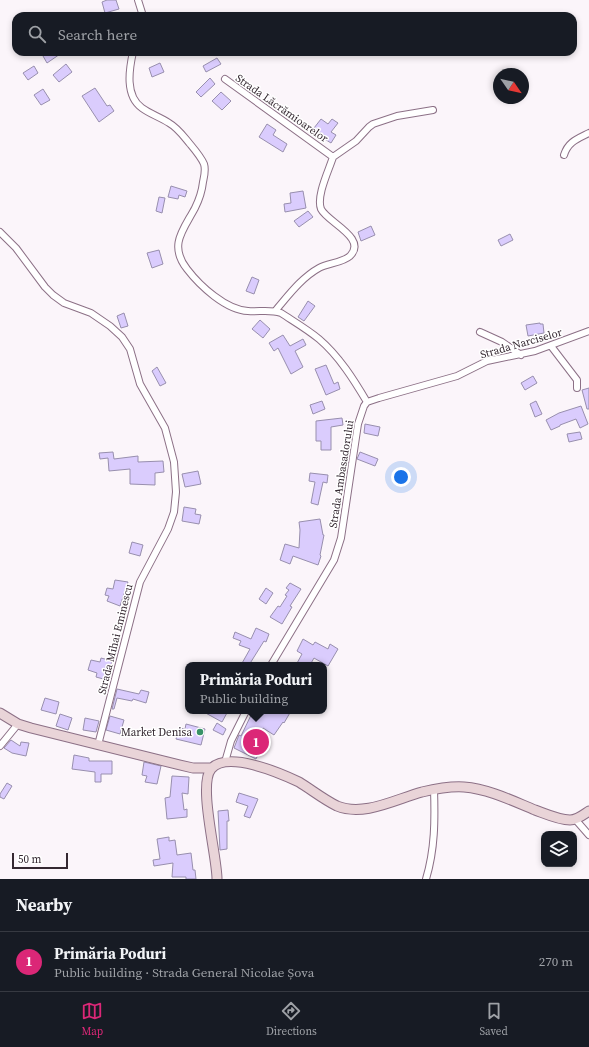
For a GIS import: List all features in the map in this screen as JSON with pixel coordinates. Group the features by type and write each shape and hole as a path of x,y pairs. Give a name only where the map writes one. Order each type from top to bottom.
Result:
{"main road":[{"path":"0,713 18,724 31,728 180,765 194,768 212,768"},
{"path":"217,879 206,779 212,768 225,762 248,764 274,771 296,781 323,798 345,808 370,808 434,789 458,787 475,789 507,798 545,814 566,820 575,819 589,811"}],"street":[{"path":"138,0 142,12"},
{"path":"132,56 129,70 129,83 136,102 142,108 176,128 196,152 205,168 203,187 199,199 179,237 180,256 186,268 212,294 232,308 246,311 275,311 281,313 307,330 325,345 350,375 367,402"},
{"name":"Strada Lăcrămioarelor","path":"224,79 333,157 323,185 320,205 325,215 348,234 354,245 350,256 326,265 311,273 275,311"},
{"path":"333,157 356,141 373,124 397,116 433,110"},
{"path":"564,155 571,143 589,133"},
{"name":"Strada Mihai Eminescu","path":"0,232 13,244 45,287 53,295 64,303 87,311 100,319 119,333 126,341 130,349 140,384 165,428 174,462 176,492 173,516 168,529 140,582 98,745"},
{"name":"Strada Narciselor","path":"367,402 417,386 457,376 487,362 521,355 551,346 589,331"},
{"path":"480,332 502,342 521,355"},
{"path":"551,346 577,380 577,388"},
{"name":"Strada Ambasadorului","path":"273,662 317,590 337,553 341,538 358,424 362,410 367,402"},
{"path":"225,762 231,741 244,714"},
{"path":"0,746 18,724"},
{"path":"426,879 434,846 434,789"},
{"path":"575,819 589,835"}],"building":[{"path":"107,0 116,0 119,9 105,12 102,2"},
{"path":"43,56 57,56 47,63"},
{"path":"217,58 221,64 206,72 203,66"},
{"path":"160,63 164,72 152,77 149,68"},
{"path":"66,64 72,72 59,82 53,75"},
{"path":"34,66 38,73 28,80 23,73"},
{"path":"210,78 215,84 201,97 196,92"},
{"path":"95,88 107,106 110,105 114,111 99,122 82,96"},
{"path":"43,89 50,100 41,105 34,95"},
{"path":"221,92 231,101 222,110 212,101"},
{"path":"321,119 328,124 332,119 338,123 331,132 336,135 331,143 323,138 325,136 314,128"},
{"path":"267,124 276,130 273,135 287,144 283,152 259,137"},
{"path":"171,186 187,191 185,197 179,195 178,199 168,197"},
{"path":"303,191 306,208 285,212 284,204 291,203 290,193"},
{"path":"159,197 165,198 162,213 156,211"},
{"path":"308,211 313,217 299,227 294,221"},
{"path":"371,226 375,235 361,241 358,232"},
{"path":"510,234 513,240 501,246 498,240"},
{"path":"159,250 163,264 152,268 147,253"},
{"path":"252,277 259,280 254,294 246,291"},
{"path":"308,301 315,306 304,321 298,317"},
{"path":"124,313 128,326 121,328 117,316"},
{"path":"260,320 270,329 263,338 252,329"},
{"path":"543,324 544,333 528,336 526,325"},
{"path":"283,335 290,346 303,339 306,345 295,351 303,367 291,374 278,348 274,351 269,343"},
{"path":"326,365 334,384 338,382 340,389 326,395 315,369"},
{"path":"157,367 166,383 160,386 152,371"},
{"path":"533,376 537,383 525,390 521,383"},
{"path":"589,388 589,409 587,409 582,390"},
{"path":"322,401 325,409 313,414 310,405"},
{"path":"536,401 542,414 535,417 530,404"},
{"path":"581,406 588,424 580,428 576,419 551,430 546,420 559,413"},
{"path":"342,418 343,425 331,427 331,450 321,450 321,441 316,441 316,421"},
{"path":"365,424 380,427 378,436 364,433"},
{"path":"580,432 582,439 569,442 567,434"},
{"path":"113,452 114,459 138,456 138,462 163,461 164,472 155,473 155,485 130,484 130,469 109,471 108,458 100,459 99,453"},
{"path":"360,452 378,459 375,466 357,459"},
{"path":"198,471 201,484 185,487 182,474"},
{"path":"310,473 328,475 327,483 323,482 318,505 311,503 315,482 309,481"},
{"path":"184,507 196,509 195,514 201,515 199,524 182,521"},
{"path":"320,519 324,535 318,565 293,556 290,564 280,560 285,544 299,548 299,522"},
{"path":"132,542 143,545 140,556 129,553"},
{"path":"115,580 128,582 120,606 107,601 109,596 105,595 107,588 113,589"},
{"path":"290,583 301,589 290,606 292,607 282,624 270,617 278,606 280,607 287,596 285,595 289,590 286,588"},
{"path":"266,588 273,593 266,604 259,599"},
{"path":"256,628 269,634 266,642 264,641 251,662 243,662 250,649 239,645 241,641 233,638 235,632 251,639"},
{"path":"303,639 313,645 315,642 328,649 330,644 338,649 328,666 327,662 321,662 314,658 312,662 298,662 302,654 297,651"},
{"path":"101,658 112,661 107,680 96,677 97,673 88,670 91,660 100,662"},
{"path":"117,689 139,694 141,690 149,692 146,703 133,699 132,701 117,698 114,709 112,709"},
{"path":"45,698 59,702 56,714 41,710"},
{"path":"60,714 72,718 68,730 56,726"},
{"path":"207,714 226,714 222,722"},
{"path":"252,714 289,714 274,735 263,728 256,743 262,746 256,759 234,748 239,735 241,736"},
{"path":"110,716 124,720 120,734 106,730"},
{"path":"85,718 99,721 96,732 83,730"},
{"path":"217,723 226,729 223,735 213,730"},
{"path":"186,724 205,729 201,745 176,739 179,728 185,729"},
{"path":"11,740 20,746 21,742 29,743 26,756 12,753 4,748"},
{"path":"74,755 89,758 89,761 112,761 112,774 101,774 101,782 95,782 95,772 72,769"},
{"path":"144,762 161,766 157,784 145,782 147,776 142,775"},
{"path":"172,776 189,777 188,794 182,793 184,810 187,809 187,817 167,819 165,798 170,797"},
{"path":"7,783 12,786 4,799 0,797 0,794"},
{"path":"239,793 258,799 250,818 244,816 248,806 236,802"},
{"path":"228,810 229,821 227,821 227,849 220,850 218,811"},
{"path":"169,837 169,841 175,840 177,855 191,853 193,870 195,870 196,879 172,877 173,863 154,866 153,860 160,859 157,839"}],"place":[{"name":"Market Denisa","path":"200,732"},
{"name":"Primăria Poduri","path":"256,742"}]}
